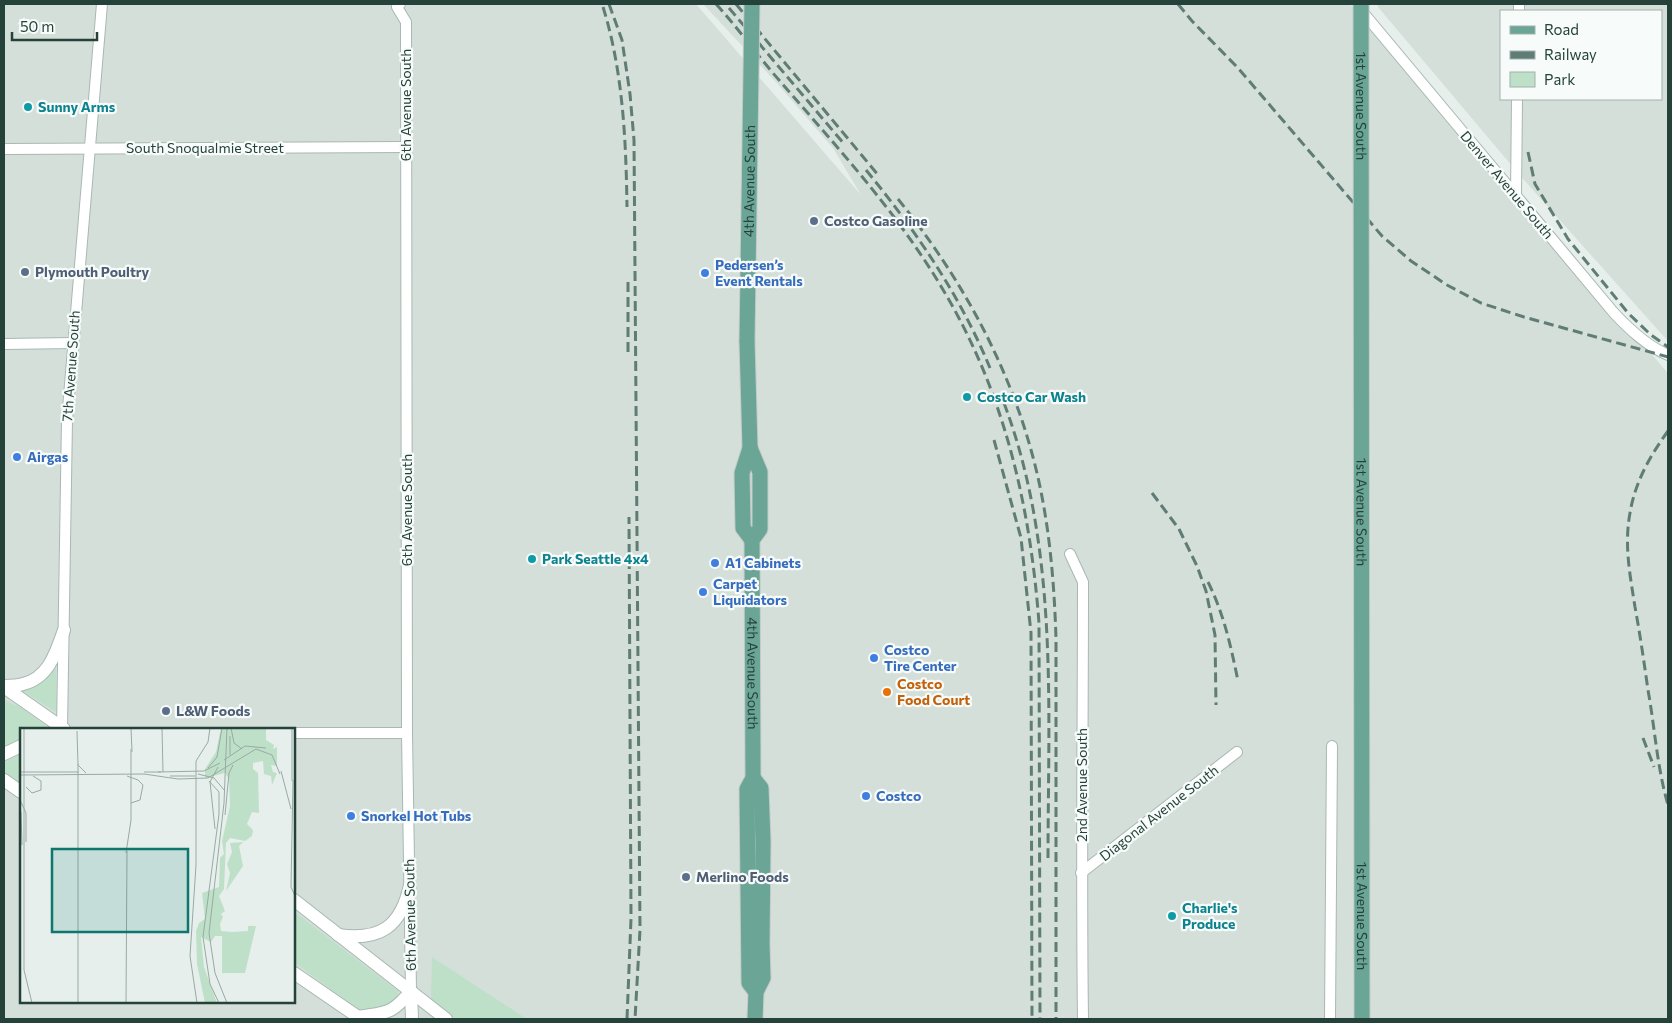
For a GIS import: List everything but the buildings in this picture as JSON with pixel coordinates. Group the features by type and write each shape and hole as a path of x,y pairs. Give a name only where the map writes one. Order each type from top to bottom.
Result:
{"main road":[{"name":"4th Avenue South","path":"752,4 747,341 750,448 760,472 760,529 752,540 753,778 747,789 749,983 756,992"},
{"name":"1st Avenue South","path":"1361,4 1362,1019"},
{"name":"4th Avenue South","path":"753,778 761,788 763,841 763,978 756,992 755,1019"},
{"path":"748,879 754,885 757,939 762,944"}],"street":[{"name":"7th Avenue South","path":"62,728 67,420 102,4"},
{"name":"Denver Avenue South","path":"1356,4 1614,314 1647,343 1668,355"},
{"name":"6th Avenue South","path":"395,5 406,22 407,733 412,1019"},
{"path":"1516,194 1518,100"},
{"name":"South Snoqualmie Street","path":"4,149 405,147"},
{"path":"4,344 73,343"},
{"name":"2nd Avenue South","path":"1070,554 1083,582 1082,1019"},
{"path":"4,687 24,684 38,678 49,667 64,630"},
{"path":"4,687 61,728"},
{"path":"295,733 407,733"},
{"path":"4,754 20,746"},
{"path":"1330,1019 1332,746"},
{"name":"Diagonal Avenue South","path":"1081,873 1237,752"},
{"path":"4,780 20,791"},
{"path":"338,935 363,937 387,928 406,903 410,885"},
{"path":"295,901 446,1019"},
{"path":"295,974 359,1018 391,1011 412,991"}],"shaded area":[{"path":"4,4 696,4 861,195 833,148 775,81 703,4 1350,4 1667,372 1667,340 1523,179 1378,7 1378,4 1668,4 1668,1019 4,1019"}],"green space":[{"path":"56,668 56,712 22,691 42,682"},
{"path":"4,700 20,707 49,728 20,728 20,740 4,747"},
{"path":"20,754 20,783 4,773 4,762"},
{"path":"295,914 398,991 398,1002 385,1009 361,1012 295,963"},
{"path":"432,957 527,1019 455,1019 431,999"}],"railway":[{"path":"609,4 622,40 630,94 634,140 640,930 635,1019"},
{"path":"716,4 865,180 906,233 942,288 964,327 998,408 1021,492 1029,535 1039,623 1040,1019"},
{"path":"736,4 879,176"},
{"path":"1178,4 1238,68 1382,236 1411,261 1447,285 1481,303 1524,317 1668,357"},
{"path":"603,7 610,31 619,81 626,156 627,207"},
{"path":"729,8 845,145"},
{"path":"1528,152 1535,184 1568,239 1628,313 1651,335 1668,347"},
{"path":"866,170 936,264 965,315 990,368"},
{"path":"898,199 942,259 980,322 1011,390 1024,425 1039,483 1052,571 1056,638 1056,1019"},
{"path":"628,282 628,357"},
{"path":"1004,403 1022,458 1034,515 1042,572 1047,629 1049,687 1048,861"},
{"path":"1668,431 1649,460 1639,480 1632,502 1628,525 1628,560 1631,583 1659,762 1668,805"},
{"path":"994,440 1021,538 1031,633 1032,1019"},
{"path":"1152,493 1179,529 1197,566 1206,591 1215,635 1216,705"},
{"path":"627,1019 631,919 629,517"},
{"path":"1208,582 1223,618 1238,681"},
{"path":"1643,738 1654,767"}],"place":[{"name":"Sunny Arms","path":"28,107"},
{"name":"Costco Gasoline","path":"814,221"},
{"name":"Plymouth Poultry","path":"25,272"},
{"name":"Pedersen’s Event Rentals","path":"705,273"},
{"name":"Costco Car Wash","path":"967,397"},
{"name":"Airgas","path":"17,457"},
{"name":"Park Seattle 4x4","path":"532,559"},
{"name":"A1 Cabinets","path":"715,563"},
{"name":"Carpet Liquidators","path":"703,592"},
{"name":"Costco Tire Center","path":"874,658"},
{"name":"Costco Food Court","path":"887,692"},
{"name":"L&W Foods","path":"166,711"},
{"name":"Costco","path":"866,796"},
{"name":"Snorkel Hot Tubs","path":"351,816"},
{"name":"Merlino Foods","path":"686,877"},
{"name":"Charlie's Produce","path":"1172,916"}]}
